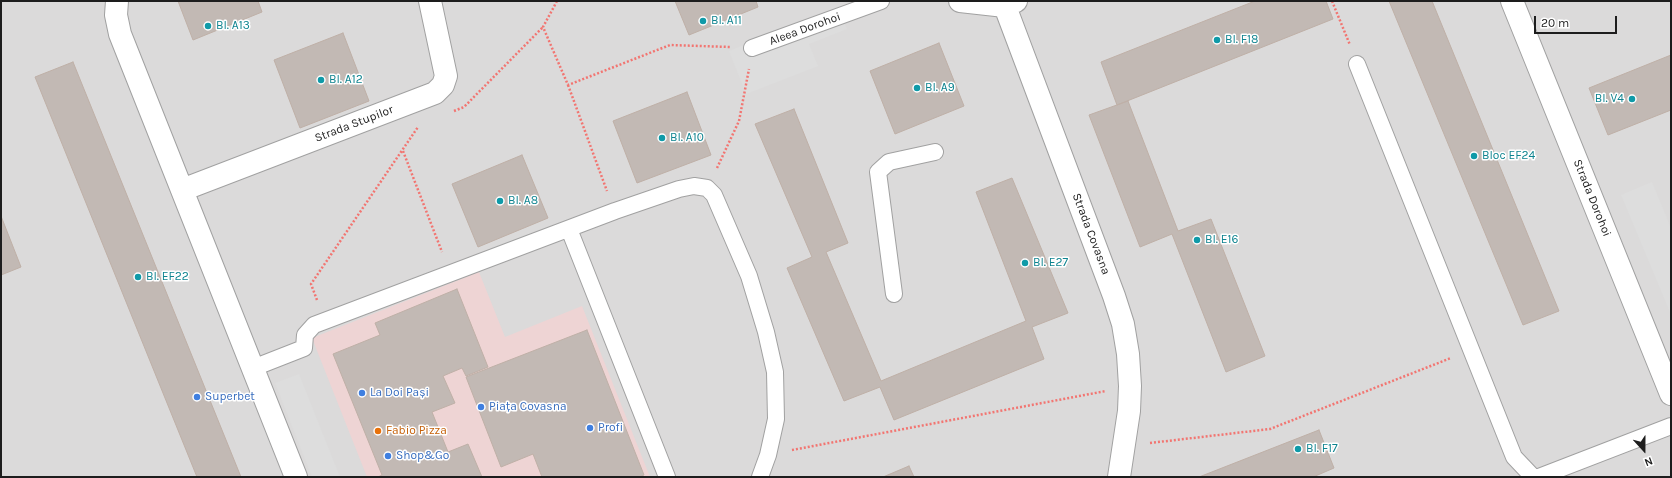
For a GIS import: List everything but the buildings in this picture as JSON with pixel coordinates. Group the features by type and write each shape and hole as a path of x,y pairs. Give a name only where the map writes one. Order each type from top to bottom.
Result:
{"street":[{"path":"117,1 116,15 120,34 296,477"},
{"name":"Strada Stupilor","path":"182,190 434,93 443,85 446,76 430,1"},
{"path":"960,1 1008,3"},
{"name":"Strada Dorohoi","path":"1512,1 1671,394"},
{"name":"Strada Covasna","path":"1008,3 1123,324 1128,354 1130,386 1129,411 1119,477"}],"lane":[{"name":"Aleea Dorohoi","path":"752,48 881,1"},
{"path":"1357,64 1514,457 1533,477"},
{"path":"894,294 878,172 889,162 935,152"},
{"path":"253,368 304,348 305,335 314,325 615,211 679,189 694,186 707,188 714,195 736,242 749,276 766,332 775,372 776,419 768,455 760,477"},
{"path":"569,229 667,477"},
{"path":"1539,477 1671,426"}],"path":[{"path":"451,112 464,107 543,27 557,1"},
{"path":"1332,1 1357,64"},
{"path":"543,27 568,85 615,211"},
{"path":"568,85 670,45 752,48 739,121 707,188"},
{"path":"311,284 419,125"},
{"path":"403,150 436,235"},
{"path":"1124,446 1270,429 1471,350"},
{"path":"768,455 1130,386"}],"shaded area":[{"path":"1,1 1671,1 1671,477 1,477"},
{"path":"838,8 847,29 809,44 818,66 746,94 729,51"},
{"path":"1652,182 1671,228 1671,315 1621,195"},
{"name":"Piața Covasna","path":"479,272 505,337 582,306 650,477 367,477 312,338"},
{"path":"299,374 340,477 312,477 275,383"}],"place":[{"name":"Bl. A11","path":"703,21"},
{"name":"Bl. A13","path":"208,26"},
{"name":"Bl. F18","path":"1217,40"},
{"name":"Bl. A12","path":"321,80"},
{"name":"Bl. A9","path":"917,88"},
{"name":"Bl. V4","path":"1632,99"},
{"name":"Bl. A10","path":"662,138"},
{"name":"Bloc EF24","path":"1474,156"},
{"name":"Bl. A8","path":"500,201"},
{"name":"Bl. E16","path":"1197,240"},
{"name":"Bl. E27","path":"1025,263"},
{"name":"Bl. EF22","path":"138,277"},
{"name":"La Doi Pași","path":"362,393"},
{"name":"Superbet","path":"197,397"},
{"name":"Piața Covasna","path":"481,407"},
{"name":"Profi","path":"590,428"},
{"name":"Fabio Pizza","path":"378,431"},
{"name":"Bl. F17","path":"1298,449"},
{"name":"Shop&Go","path":"388,456"}]}
